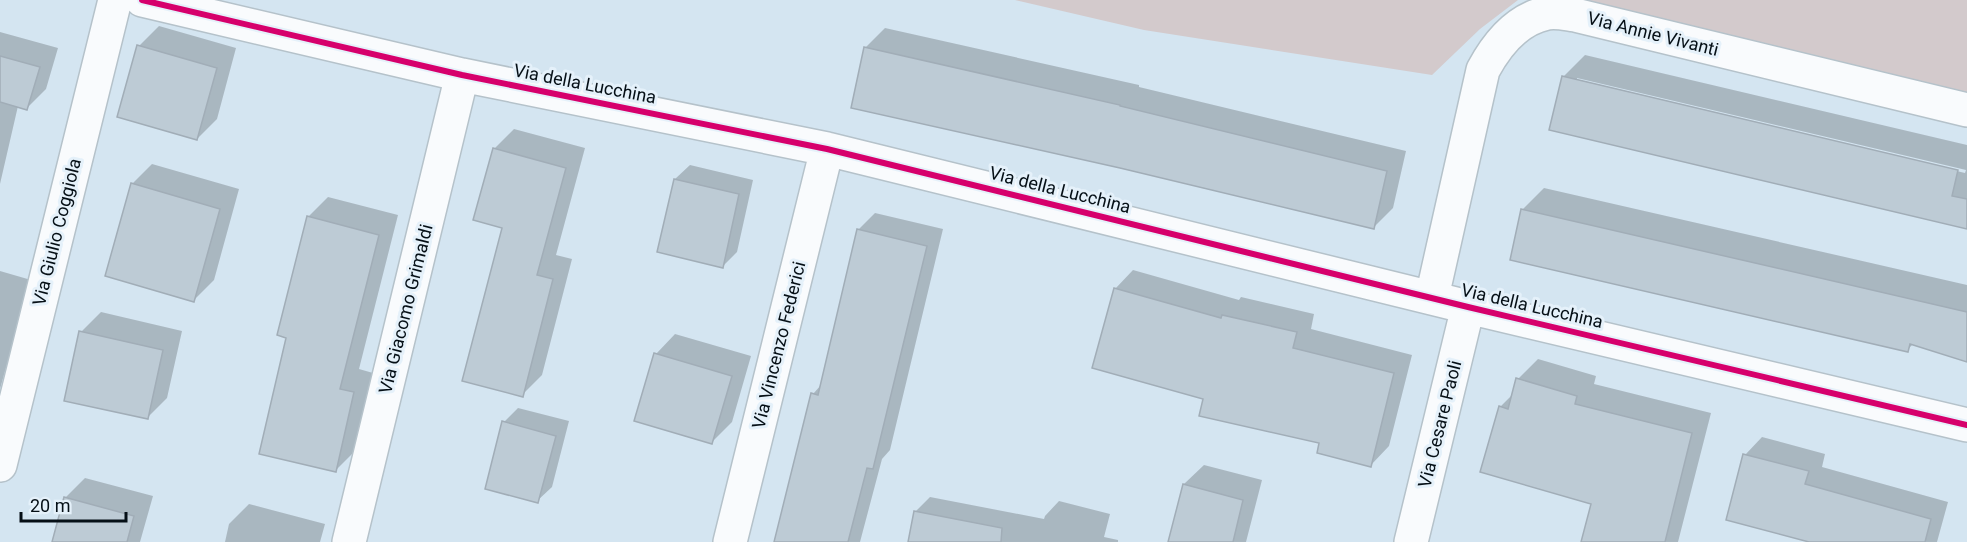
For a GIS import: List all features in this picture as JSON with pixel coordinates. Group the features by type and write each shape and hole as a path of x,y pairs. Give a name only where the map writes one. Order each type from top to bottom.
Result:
{"street":[{"name":"Via Giulio Coggiola","path":"0,465 115,0"},
{"name":"Via della Lucchina","path":"142,0 462,75 827,149 1967,425"},
{"name":"Via Annie Vivanti","path":"1432,297 1483,70 1489,58 1510,31 1527,20 1548,12 1575,15 1967,110"},
{"name":"Via Giacomo Grimaldi","path":"349,542 462,75"},
{"name":"Via Vincenzo Federici","path":"730,542 827,149"},
{"name":"Via Cesare Paoli","path":"1411,542 1468,306"}],"shaded area":[{"path":"1015,0 1518,0 1480,29 1432,75 1144,30"},
{"path":"1574,0 1967,0 1967,98"}],"building":[{"path":"137,45 217,68 197,140 117,117"},
{"path":"864,47 1120,105 1387,171 1374,229 1120,168 851,108"},
{"path":"0,56 40,67 27,110 0,102"},
{"path":"1562,76 1958,170 1952,196 1967,199 1967,229 1549,130"},
{"path":"493,148 566,168 537,275 553,279 523,397 462,381 502,228 473,220"},
{"path":"674,179 739,194 723,268 657,252"},
{"path":"131,183 220,209 194,302 105,276"},
{"path":"1521,209 1967,312 1967,362 1910,344 1908,352 1510,260"},
{"path":"307,216 379,235 340,389 354,392 336,472 259,454 286,338 277,335"},
{"path":"857,229 927,246 873,469 867,468 848,542 774,542 811,393 818,395"},
{"path":"1114,288 1221,318 1222,315 1297,332 1293,348 1394,373 1371,467 1317,453 1319,443 1199,416 1203,399 1092,368"},
{"path":"79,331 163,350 148,419 64,401"},
{"path":"654,353 732,376 712,444 634,421"},
{"path":"1516,378 1577,396 1575,404 1692,433 1665,542 1581,542 1591,504 1480,472 1499,406 1508,409"},
{"path":"502,421 556,436 538,503 485,489"},
{"path":"1743,454 1809,471 1805,484 1931,519 1925,542 1809,542 1726,520"},
{"path":"1183,484 1243,500 1233,542 1168,542"},
{"path":"64,497 134,516 127,542 52,542"},
{"path":"914,511 1002,528 1001,542 908,542"}],"cycle path":[{"path":"142,0 462,75 827,149 1468,307 1967,425"}]}
